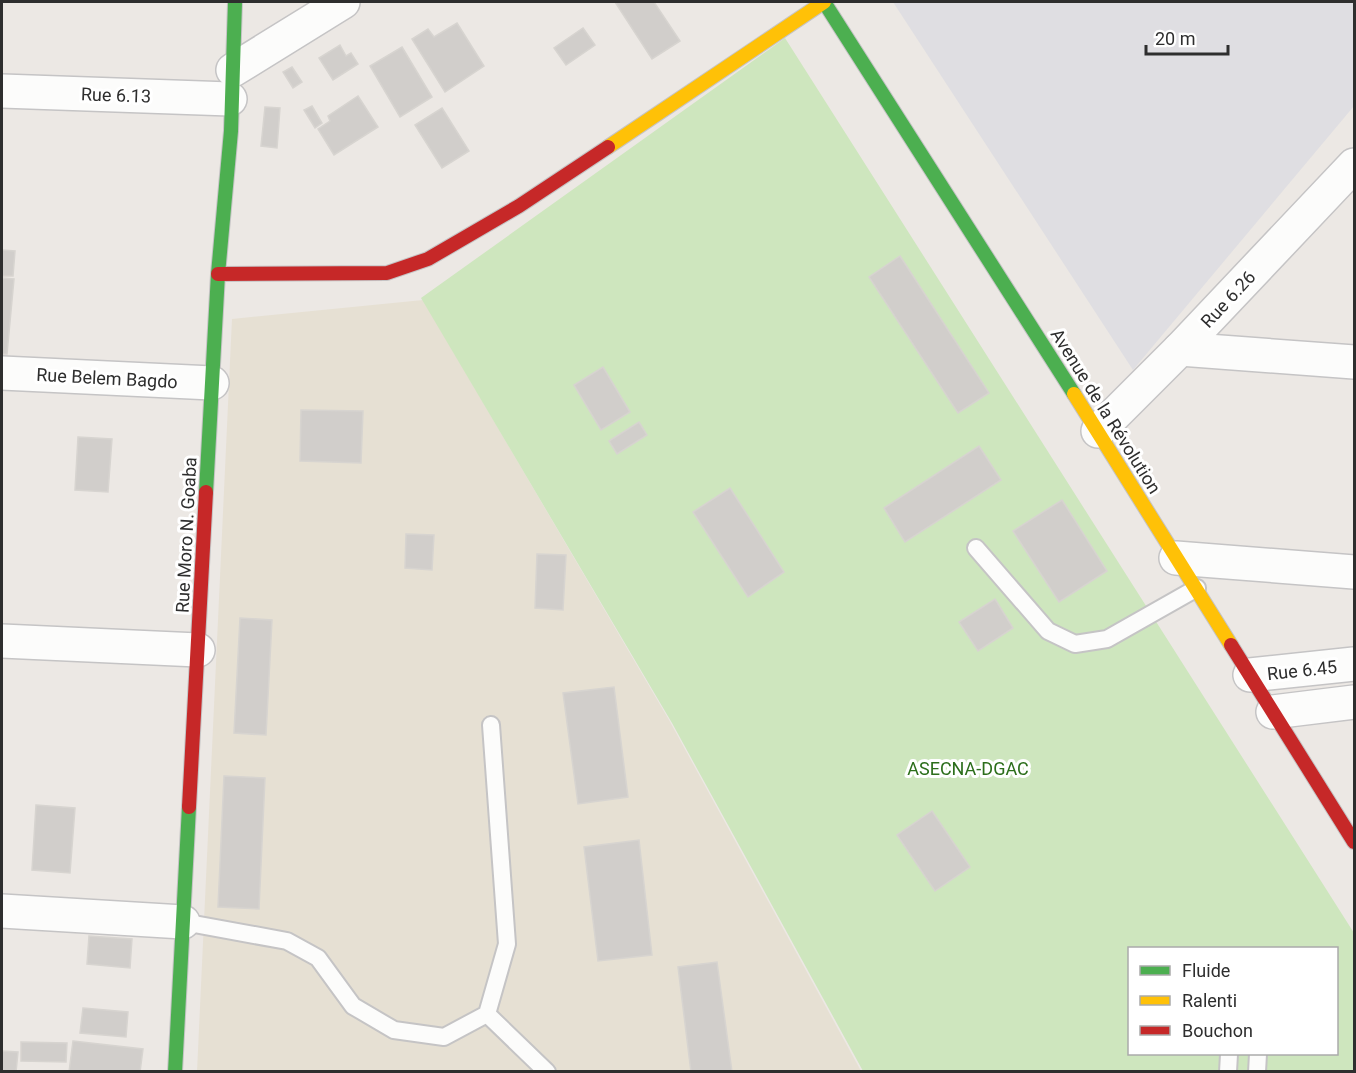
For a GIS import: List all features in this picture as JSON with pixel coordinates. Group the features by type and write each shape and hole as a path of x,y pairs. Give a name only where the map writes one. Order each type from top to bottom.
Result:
{"street":[{"name":"Rue Moro N. Goaba","path":"175,1071 218,274 231,131 235,2"},
{"path":"232,85 344,2"},
{"path":"218,274 387,273 428,259 519,206 824,2"},
{"name":"Avenue de la Révolution","path":"824,2 1098,430 1176,558 1329,798 1354,842"},
{"name":"Rue 6.13","path":"2,91 232,85"},
{"name":"Rue 6.26","path":"1098,430 1179,349 1354,165"},
{"path":"1179,349 1354,362"},
{"name":"Rue Belem Bagdo","path":"2,373 212,383"},
{"path":"1176,558 1354,572"},
{"path":"2,641 198,650"},
{"name":"Rue 6.45","path":"1250,675 1354,664"},
{"name":"Rue 6.45","path":"1273,712 1354,702"},
{"path":"2,911 183,922"}],"lane":[{"path":"976,548 1048,631 1075,644 1107,639 1197,588"},
{"path":"183,922 287,941 318,958 353,1006 394,1030 444,1037 487,1014 507,944 491,725"},
{"path":"487,1014 547,1071"},
{"path":"1228,1055 1228,1071"},
{"path":"1257,1071 1258,1055"}],"shaded area":[{"path":"893,2 1354,2 1354,106 1133,370"},
{"path":"423,300 669,720 861,1071 197,1072 232,319"}],"green space":[{"name":"ASECNA-DGAC","path":"785,38 1354,933 1354,1071 863,1071 672,723 421,298"}],"building":[{"path":"615,2 654,2 680,41 652,59"},
{"path":"457,23 484,66 445,92 412,39 428,29 434,37"},
{"path":"583,28 595,45 566,65 554,48"},
{"path":"340,45 346,56 351,53 358,64 333,80 319,58"},
{"path":"402,47 432,97 400,117 370,66"},
{"path":"292,67 302,82 293,88 283,72"},
{"path":"358,96 378,127 334,155 318,129 330,121 328,116"},
{"path":"312,106 322,123 315,128 304,110"},
{"path":"265,107 280,108 277,148 261,146"},
{"path":"442,108 469,151 442,168 415,125"},
{"path":"2,250 15,251 13,276 2,276"},
{"path":"900,256 989,393 958,413 869,277"},
{"path":"2,278 14,279 7,354 2,354"},
{"path":"603,367 630,412 601,430 574,385"},
{"path":"301,410 363,411 361,463 300,461"},
{"path":"639,422 647,435 617,454 609,441"},
{"path":"78,437 112,439 108,492 75,490"},
{"path":"979,446 1001,480 905,542 884,508"},
{"path":"730,488 784,572 748,597 693,512"},
{"path":"1062,500 1107,571 1059,602 1013,531"},
{"path":"406,534 434,535 432,570 405,568"},
{"path":"537,554 566,555 563,610 535,608"},
{"path":"995,599 1013,628 978,651 959,622"},
{"path":"240,618 272,620 266,735 234,733"},
{"path":"614,687 628,797 578,804 563,693"},
{"path":"224,776 265,778 259,909 218,907"},
{"path":"36,805 75,808 70,873 32,870"},
{"path":"932,811 970,867 935,891 897,835"},
{"path":"639,840 652,955 598,961 584,847"},
{"path":"89,936 132,939 130,968 87,964"},
{"path":"717,962 732,1072 691,1072 678,967"},
{"path":"83,1008 128,1012 126,1037 80,1033"},
{"path":"73,1041 143,1049 140,1072 69,1072"},
{"path":"21,1042 67,1043 66,1062 21,1061"},
{"path":"2,1051 18,1052 16,1072 2,1072"}],"traffic: fast":[{"path":"206,492 218,274 231,131 235,2"},
{"path":"824,2 1074,394"},
{"path":"175,1072 189,807"}],"traffic: slow":[{"path":"608,147 824,2"},
{"path":"1074,394 1231,645"}],"traffic: jam":[{"path":"218,274 387,273 428,259 519,206 608,147"},
{"path":"189,807 206,492"},
{"path":"1231,645 1354,842"}]}
